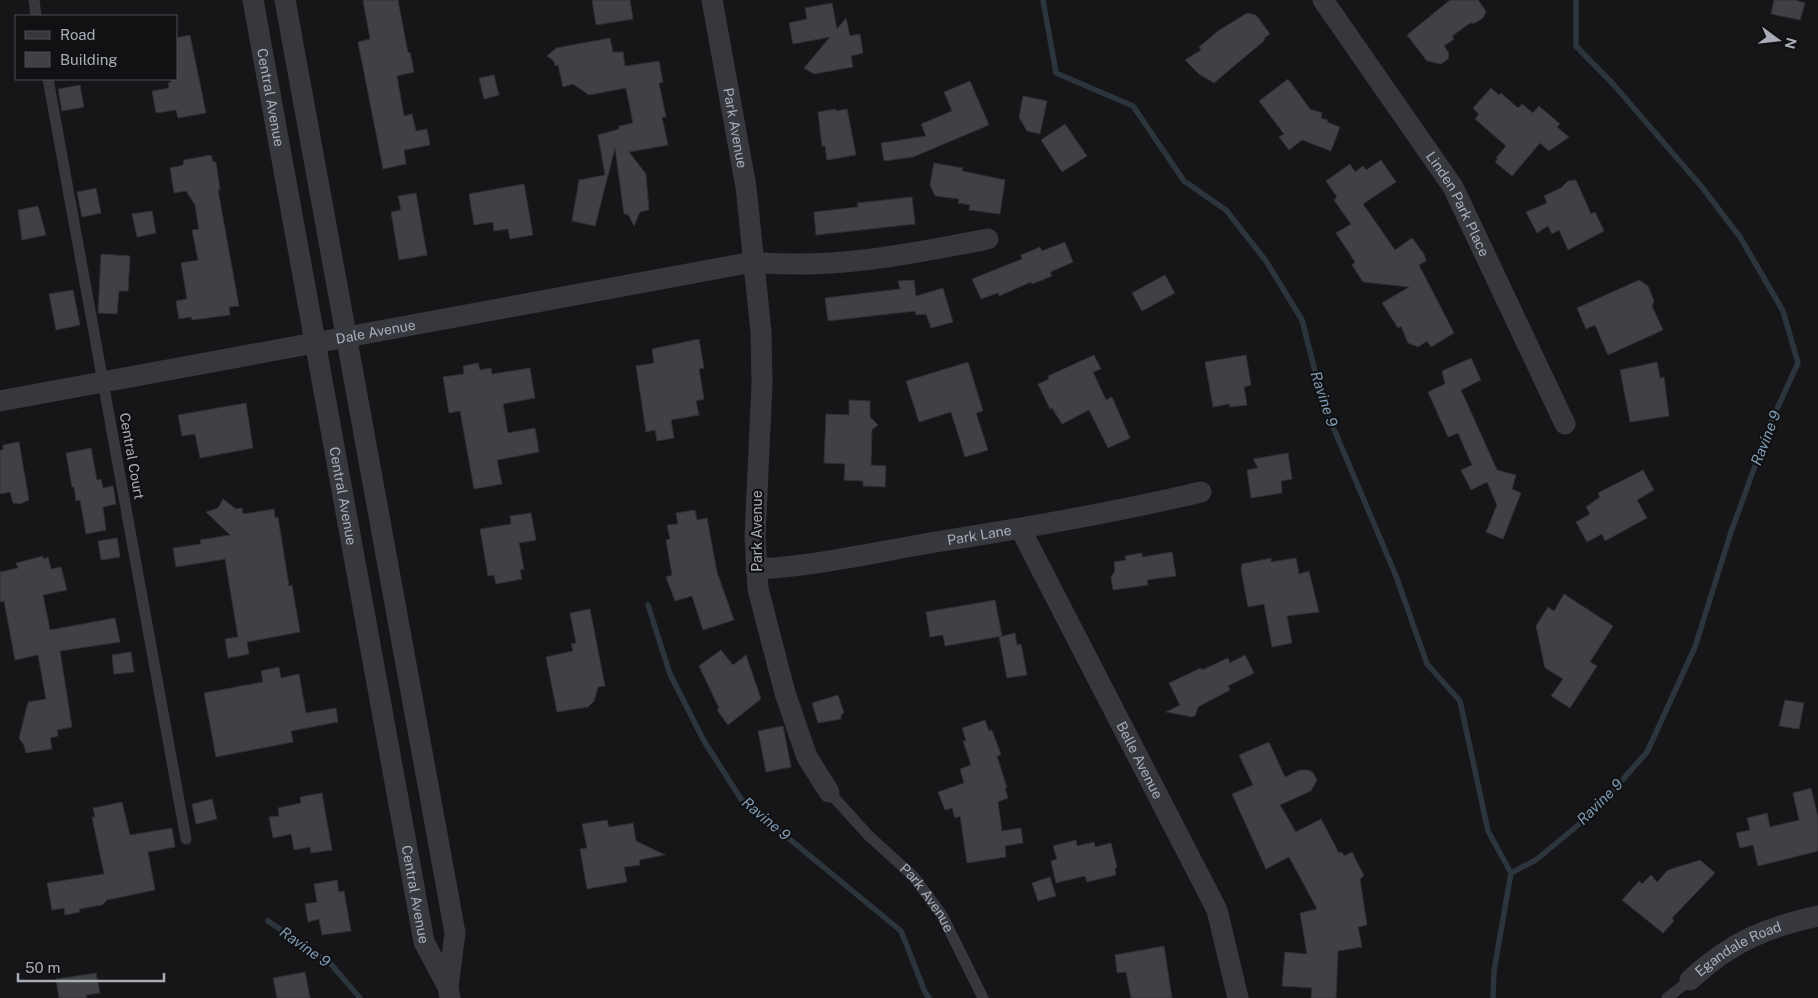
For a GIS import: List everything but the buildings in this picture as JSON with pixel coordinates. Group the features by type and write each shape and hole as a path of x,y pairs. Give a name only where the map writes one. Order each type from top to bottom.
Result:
{"street":[{"name":"Central Avenue","path":"253,0 424,942 449,993"},
{"name":"Central Avenue","path":"285,0 455,933 449,993"},
{"name":"Park Avenue","path":"712,0 746,187 760,332 762,384 755,537 758,589 785,693 807,757 830,792"},
{"name":"Linden Park Place","path":"1323,0 1453,187 1565,424"},
{"name":"Dale Avenue","path":"0,401 753,262 780,265 852,262 911,254 988,239"},
{"name":"Park Lane","path":"756,569 798,567 936,542 1021,530 1201,492"},
{"name":"Belle Avenue","path":"1021,530 1216,910 1238,998"},
{"path":"368,632 400,629"},
{"name":"Egandale Road","path":"1690,980 1728,948 1763,931 1818,916"}],"lane":[{"path":"34,0 36,15"},
{"name":"Central Court","path":"48,80 186,839"},
{"name":"Park Avenue","path":"830,792 868,835 914,877 942,915 983,998"},
{"name":"Egandale Road","path":"1667,998 1690,980"}],"waterway":[{"name":"Ravine 9","path":"1043,0 1056,73 1133,106 1184,181 1226,210 1266,261 1302,320 1323,403 1396,576 1427,664 1460,701 1488,831 1511,873 1494,971 1493,998"},
{"name":"Ravine 9","path":"1511,873 1536,860 1595,811 1647,752 1695,647 1731,532 1771,422 1798,363 1783,311 1740,237 1701,186 1614,85 1576,46 1576,0"},
{"name":"Ravine 9","path":"648,605 670,674 704,741 741,799 901,931 929,998"},
{"name":"Ravine 9","path":"268,921 330,963 360,998"}]}
